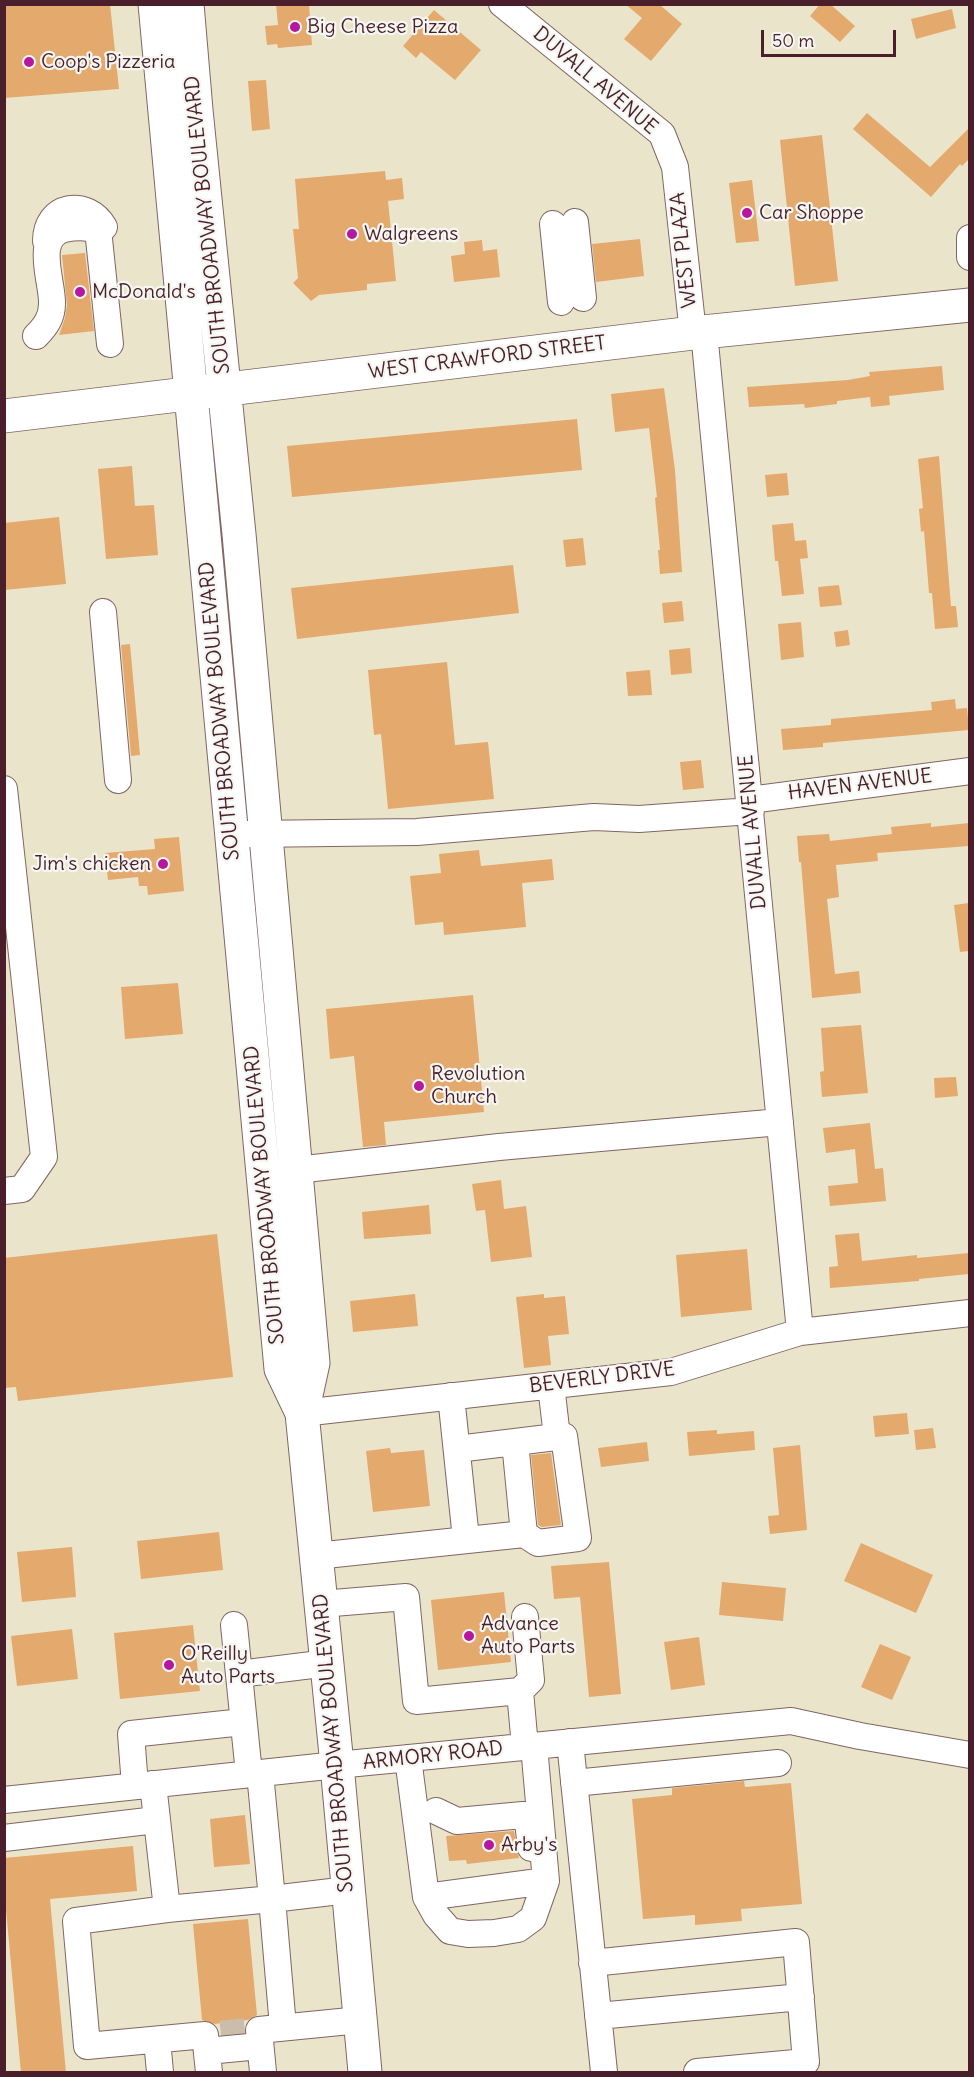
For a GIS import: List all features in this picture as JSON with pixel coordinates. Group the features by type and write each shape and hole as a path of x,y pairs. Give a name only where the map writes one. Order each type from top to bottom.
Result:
{"main road":[{"name":"SOUTH BROADWAY BOULEVARD","path":"155,4 281,1369 302,1413"},
{"name":"SOUTH BROADWAY BOULEVARD","path":"187,4 225,389 314,1363 302,1413 338,1765 365,2073"},
{"name":"WEST CRAWFORD STREET","path":"4,416 698,333 969,305"}],"street":[{"name":"DUVALL AVENUE","path":"502,4 662,134 675,167"},
{"name":"WEST PLAZA","path":"675,167 698,333"},
{"path":"564,223 572,300"},
{"path":"36,336 49,321 52,304 46,255 50,238 57,232 79,227 96,230 99,239 114,344"},
{"path":"969,238 969,257"},
{"name":"DUVALL AVENUE","path":"698,333 751,805 800,1332"},
{"path":"103,612 118,780"},
{"name":"HAVEN AVENUE","path":"231,836 266,832 417,832 594,818 639,819 751,805 969,771"},
{"path":"4,789 44,1157 22,1189 4,1191"},
{"path":"262,1173 780,1122"},
{"name":"BEVERLY DRIVE","path":"302,1413 671,1372 800,1332 969,1313"},
{"path":"551,1385 557,1437"},
{"path":"451,1396 466,1539"},
{"path":"316,1556 524,1533 538,1543 578,1538 564,1436 457,1449"},
{"path":"515,1442 524,1533"},
{"path":"321,1604 406,1597 416,1701 520,1691 531,1680 525,1617"},
{"path":"234,1625 243,1722 255,1774 273,1899 236,2041"},
{"path":"239,1674 328,1663"},
{"path":"408,1758 426,1812 426,1897 436,1915 450,1930 468,1934 518,1929 533,1918 545,1875 539,1800 520,1691"},
{"name":"ARMORY ROAD","path":"4,1800 791,1721 969,1755"},
{"path":"167,1910 156,1820 131,1734 243,1722"},
{"path":"570,1742 604,2073"},
{"path":"574,1783 778,1763"},
{"path":"426,1812 539,1800"},
{"path":"426,1812 457,1821 523,1815 528,1822 533,1863 545,1875"},
{"path":"4,1838 156,1820"},
{"path":"426,1897 545,1875"},
{"path":"348,1890 76,1921 87,2046 157,2040 236,2041 360,2020"},
{"path":"592,1964 796,1942 806,2062 755,2070 697,2073"},
{"path":"598,2016 801,1997"},
{"path":"157,2040 160,2073"},
{"path":"236,2041 263,2073"}],"building":[{"path":"4,4 110,4 119,89 4,98"},
{"path":"276,4 309,4 312,45 278,48 277,44 267,45 265,26 278,25"},
{"path":"625,4 659,4 682,24 651,61 624,39 642,18"},
{"path":"820,4 830,4 855,26 840,42 810,16"},
{"path":"952,9 956,28 916,39 911,19"},
{"path":"434,10 481,50 455,80 421,52 416,58 403,46"},
{"path":"266,80 270,129 252,131 248,81"},
{"path":"867,113 930,167 969,128 969,159 962,166 960,164 931,197 853,129"},
{"path":"822,135 838,281 795,286 780,140"},
{"path":"385,171 386,180 402,178 404,199 388,201 396,281 367,284 367,290 319,295 311,301 293,283 298,278 293,229 299,229 295,179"},
{"path":"752,180 759,241 736,243 729,183"},
{"path":"640,239 644,276 596,282 592,244"},
{"path":"482,240 483,251 497,249 500,277 454,282 451,256 465,254 464,242"},
{"path":"85,253 94,331 59,335 67,305 62,255"},
{"path":"942,366 944,390 889,396 890,405 871,407 870,397 805,408 804,404 749,407 747,387 848,380 870,376 869,372"},
{"path":"664,388 675,470 682,572 660,574 655,498 657,497 649,428 615,432 611,394"},
{"path":"577,419 582,470 292,497 287,446"},
{"path":"939,456 951,606 956,606 958,627 935,629 932,593 929,593 924,531 921,532 919,509 923,508 918,459"},
{"path":"132,466 135,506 154,505 158,555 106,559 98,469"},
{"path":"787,473 789,495 767,497 765,475"},
{"path":"59,517 66,584 4,590 4,523"},
{"path":"793,523 795,541 806,540 808,558 800,559 804,594 782,596 778,561 775,561 772,525"},
{"path":"583,538 586,565 566,567 563,540"},
{"path":"513,565 519,613 297,639 291,588"},
{"path":"839,585 842,605 820,607 818,587"},
{"path":"682,601 684,621 664,623 662,603"},
{"path":"801,622 804,657 781,660 778,624"},
{"path":"848,630 850,645 836,647 834,632"},
{"path":"130,644 140,755 131,756 121,645"},
{"path":"690,648 692,673 671,675 669,650"},
{"path":"447,662 455,745 488,742 494,799 388,809 381,734 374,735 368,670"},
{"path":"650,670 652,695 628,696 626,672"},
{"path":"955,699 956,709 967,708 969,730 823,743 823,747 783,750 781,729 831,725 831,719 932,710 931,702"},
{"path":"701,760 704,788 683,790 680,762"},
{"path":"931,823 931,827 969,823 969,846 877,853 878,861 836,865 839,897 827,899 835,974 859,971 861,993 812,998 797,836 829,834 830,841 892,834 891,827"},
{"path":"179,837 184,891 148,895 147,886 139,886 138,877 108,880 105,853 155,849 154,839"},
{"path":"479,850 481,866 552,859 554,880 522,883 526,927 444,935 443,922 415,925 410,876 441,873 439,854"},
{"path":"969,903 969,951 960,952 954,905"},
{"path":"178,983 183,1034 125,1039 121,987"},
{"name":"Revolution Church","path":"473,995 484,1112 384,1122 386,1145 363,1147 354,1056 330,1059 326,1009"},
{"path":"861,1025 868,1093 822,1097 820,1072 824,1071 821,1028"},
{"path":"956,1077 958,1096 935,1098 934,1078"},
{"path":"870,1123 875,1169 883,1168 886,1201 830,1206 828,1186 858,1183 855,1149 826,1153 823,1128"},
{"path":"501,1180 504,1209 526,1206 532,1257 491,1262 485,1210 476,1211 472,1184"},
{"path":"429,1205 431,1234 364,1239 362,1212"},
{"path":"859,1233 862,1261 917,1255 917,1258 969,1253 969,1274 919,1279 919,1281 830,1288 829,1267 838,1266 835,1235"},
{"path":"217,1234 233,1377 18,1401 16,1387 4,1388 4,1258"},
{"path":"747,1249 752,1310 681,1317 676,1255"},
{"path":"415,1294 418,1326 353,1332 350,1301"},
{"path":"544,1294 544,1298 565,1296 569,1334 548,1336 551,1365 524,1368 516,1297"},
{"path":"907,1413 909,1434 875,1437 873,1416"},
{"path":"933,1428 936,1448 916,1450 914,1430"},
{"path":"717,1430 717,1434 754,1431 755,1450 689,1456 687,1432"},
{"path":"647,1442 649,1461 601,1467 598,1448"},
{"path":"800,1445 807,1530 770,1534 768,1516 779,1515 773,1448"},
{"path":"390,1448 391,1453 424,1450 430,1506 373,1512 366,1451"},
{"path":"551,1453 561,1525 542,1527 538,1525 531,1455"},
{"path":"219,1532 223,1570 141,1579 137,1541"},
{"path":"861,1543 933,1575 916,1613 844,1581"},
{"path":"72,1547 76,1597 22,1602 17,1552"},
{"path":"609,1562 621,1694 589,1697 580,1597 554,1599 551,1566"},
{"path":"722,1582 786,1588 783,1621 719,1615"},
{"path":"504,1592 511,1662 438,1670 431,1600"},
{"path":"193,1625 200,1691 120,1699 114,1633"},
{"path":"72,1629 78,1679 17,1686 11,1636"},
{"path":"699,1637 705,1685 671,1690 664,1642"},
{"path":"880,1644 911,1657 892,1700 861,1687"},
{"path":"744,1781 745,1787 791,1783 802,1904 741,1909 742,1921 695,1925 695,1915 643,1919 632,1799 672,1795 672,1788"},
{"path":"245,1815 250,1864 214,1867 210,1819"},
{"path":"514,1831 519,1858 467,1864 466,1860 449,1861 446,1836"},
{"path":"133,1846 137,1891 50,1899 66,2073 21,2073 4,1888 4,1858"},
{"path":"248,1919 257,2015 248,2020 214,2024 202,2020 193,1924"}],"tunnel":[{"path":"221,2034 245,2031"}],"place":[{"name":"Big Cheese Pizza","path":"295,27"},
{"name":"Coop's Pizzeria","path":"29,62"},
{"name":"Car Shoppe","path":"747,213"},
{"name":"Walgreens","path":"352,234"},
{"name":"McDonald's","path":"80,292"},
{"name":"Jim's chicken","path":"163,864"},
{"name":"Revolution Church","path":"419,1086"},
{"name":"Advance Auto Parts","path":"469,1636"},
{"name":"O'Reilly Auto Parts","path":"169,1665"},
{"name":"Arby's","path":"489,1845"}]}
